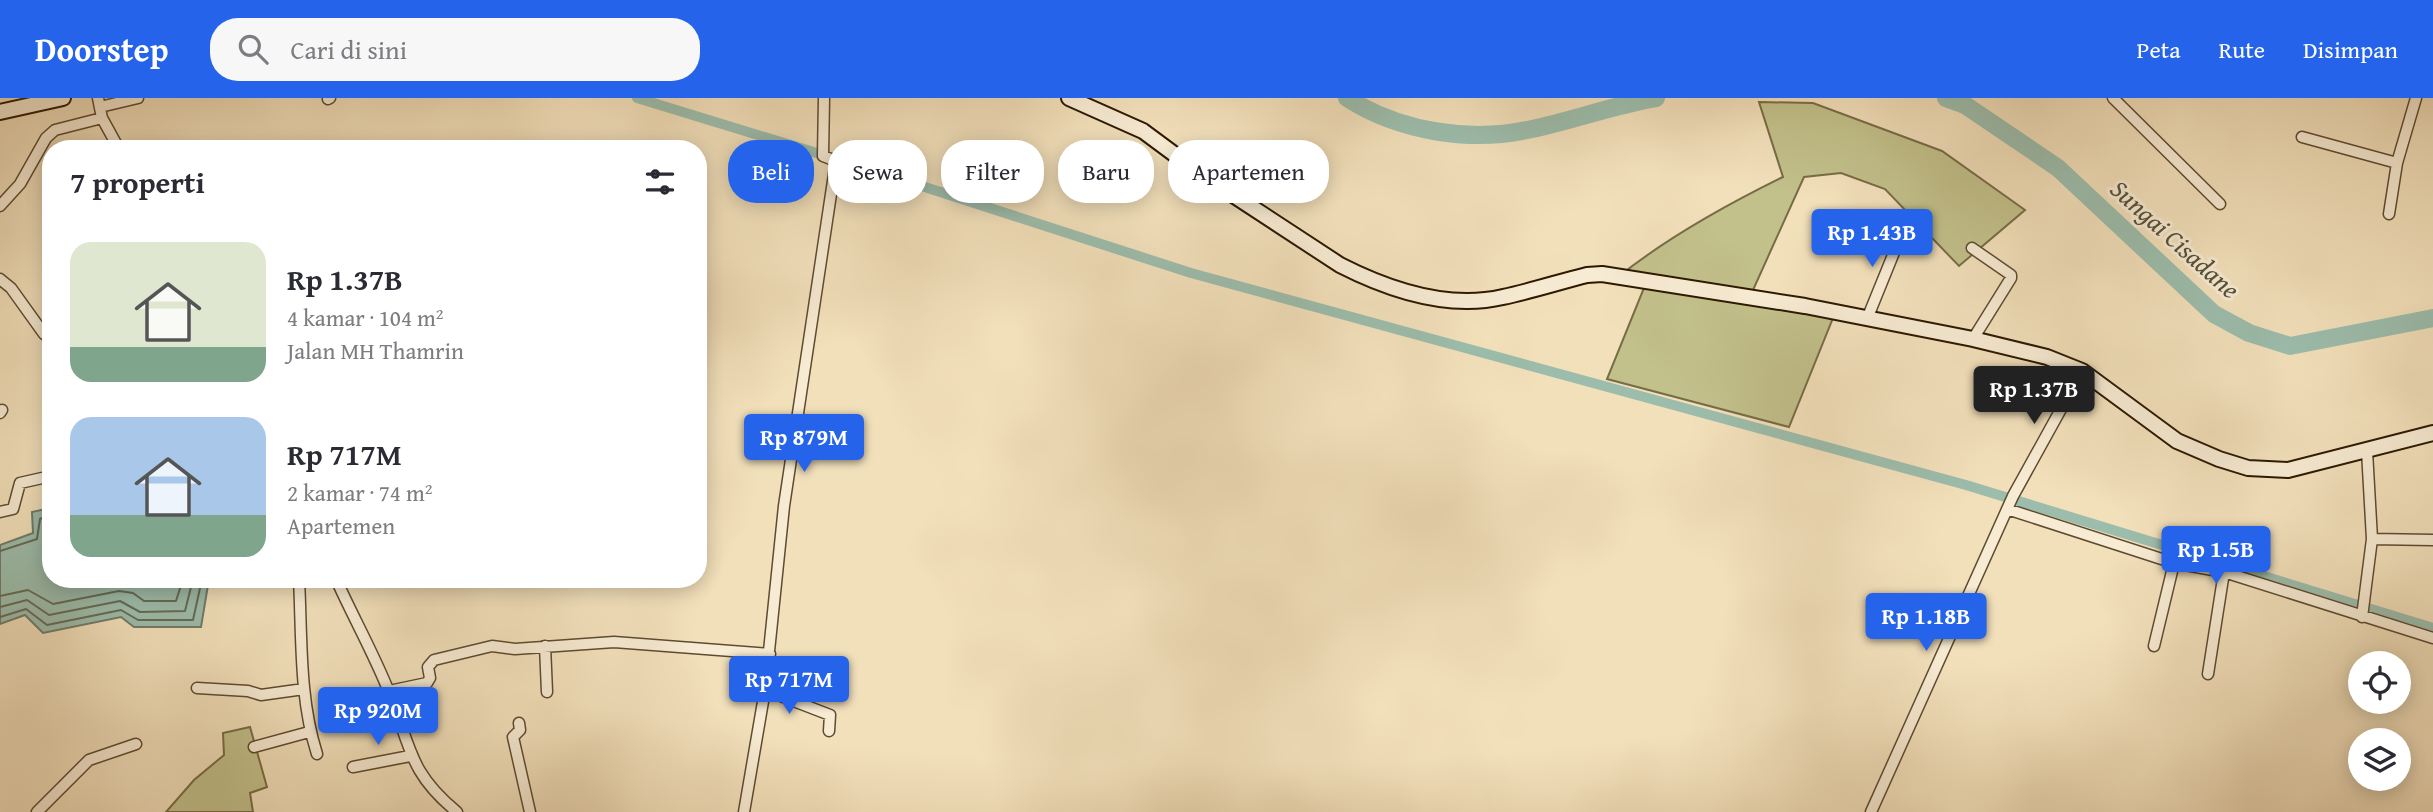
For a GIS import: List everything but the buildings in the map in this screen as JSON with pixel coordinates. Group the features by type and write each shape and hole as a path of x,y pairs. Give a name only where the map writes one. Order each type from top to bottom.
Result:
{"street":[{"path":"7,107 63,98"},
{"path":"45,140 55,130 100,107 134,98"},
{"path":"744,812 765,690 784,506 836,161 823,156 824,98"},
{"path":"1069,98 1143,131 1201,174 1340,265 1408,293 1445,301 1501,298 1574,278 1602,274 1805,306 1973,339 2047,357 2082,371 2177,441 2232,464 2264,471 2287,470 2433,433"},
{"path":"2113,98 2220,204"},
{"path":"2389,214 2397,163 2416,98"},
{"path":"100,107 114,140"},
{"path":"2302,137 2397,163"},
{"path":"0,206 20,184 42,145"},
{"path":"1867,319 1895,250 1905,236"},
{"path":"1972,248 2011,275 1973,339"},
{"path":"0,279 11,288 42,331"},
{"path":"1871,812 2010,504 2082,371"},
{"path":"2363,612 2372,539 2367,451"},
{"path":"0,512 13,509 20,483 42,478"},
{"path":"2010,504 2174,563 2224,572 2363,612 2433,638"},
{"path":"2372,539 2433,540"},
{"path":"2154,646 2174,563"},
{"path":"2208,674 2224,572"},
{"path":"299,588 304,689 309,732 317,754"},
{"path":"340,588 389,691 410,756 435,794 457,812"},
{"path":"389,691 427,683 430,678 428,667 434,660 492,646 515,649 614,642 769,654"},
{"path":"545,646 547,692"},
{"path":"197,688 248,691 261,695 304,689"},
{"path":"765,690 830,715 829,732"},
{"path":"519,723 520,730 513,737 530,812"},
{"path":"254,747 309,732"},
{"path":"37,812 89,760 136,744"},
{"path":"353,767 410,756"}],"shaded area":[{"path":"1759,102 1813,103 1942,151 2025,210 1959,266 1885,189 1841,173 1804,177 1753,290 1837,308 1789,427 1607,379 1646,283 1618,277 1698,222 1783,177"},
{"path":"250,727 267,787 250,793 253,812 166,812 194,780 224,755 223,733"}],"water":[{"path":"42,510 42,588 208,588 201,627 134,627 121,617 43,633 25,615 0,624 0,545 33,533 32,512"}],"waterway":[{"path":"637,98 869,169 1191,273 1966,485 2433,628"},
{"path":"1347,98 1368,110 1413,126 1436,132 1485,135 1532,129 1656,98"},
{"name":"Sungai Cisadane","path":"1946,98 1965,105 2058,168 2214,314 2249,333 2290,346 2433,318"}]}
